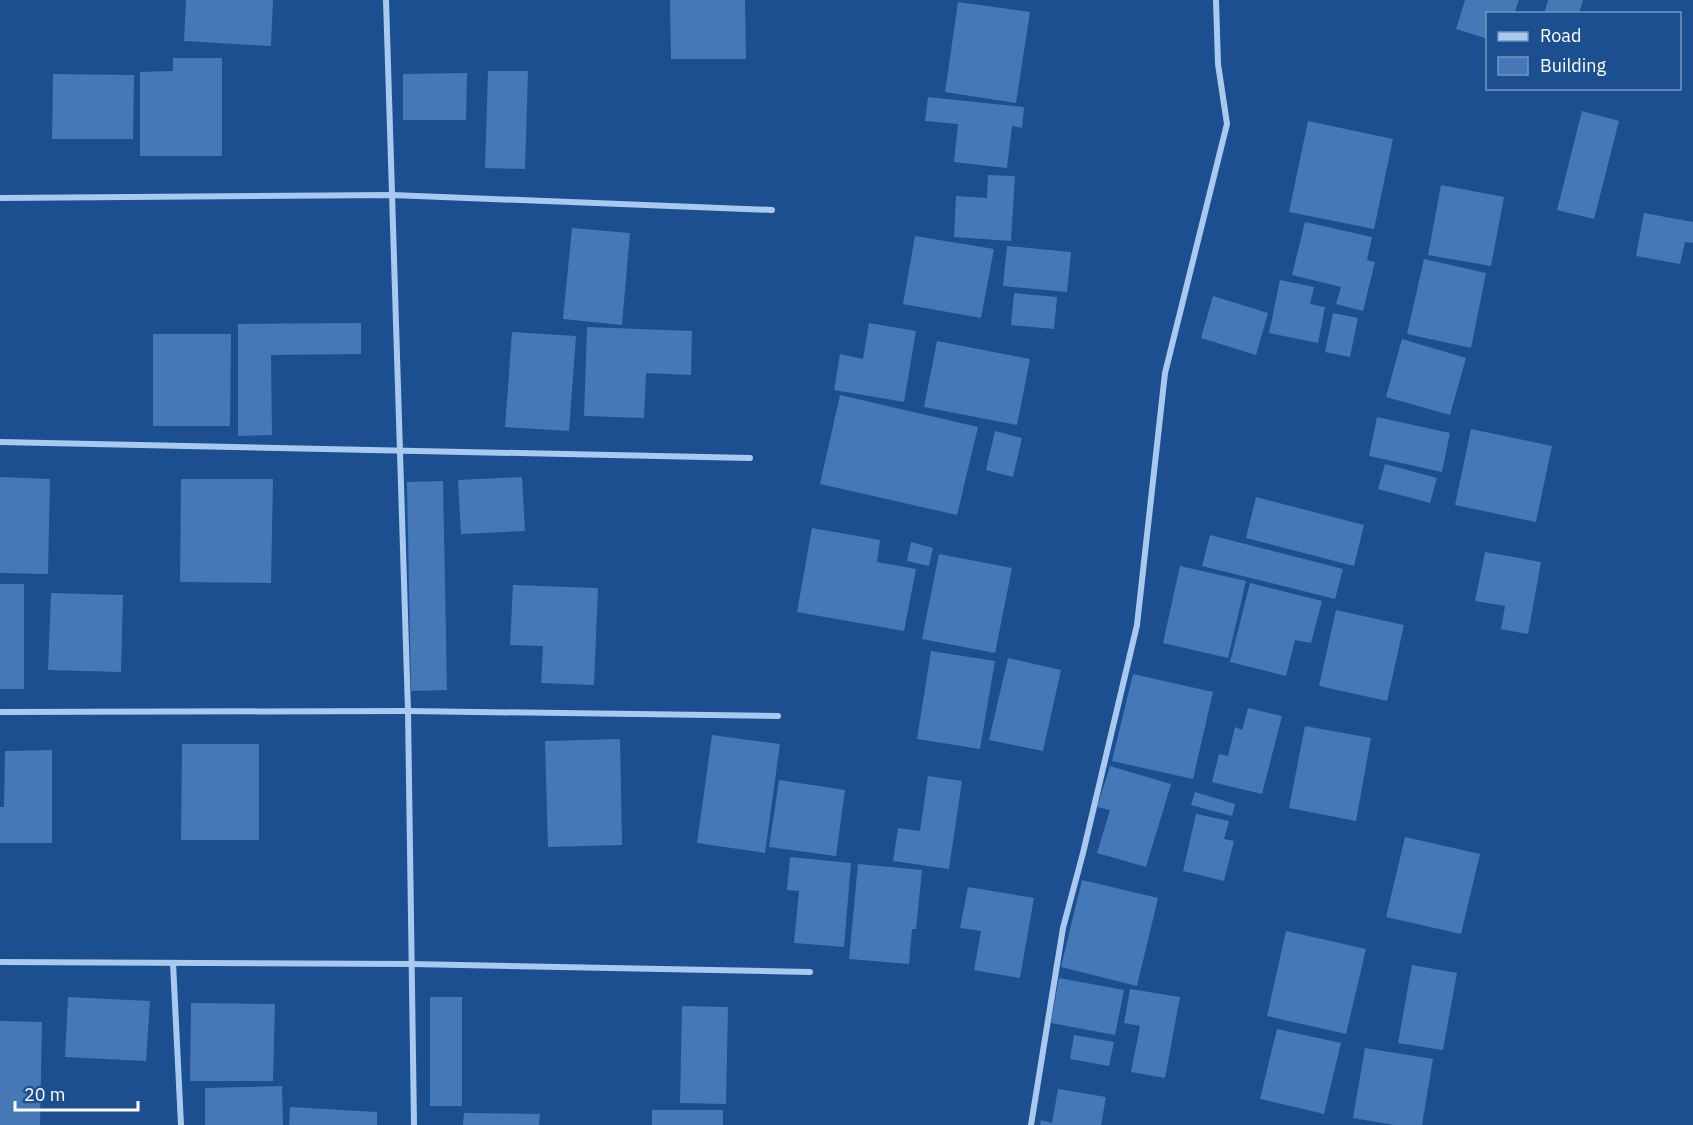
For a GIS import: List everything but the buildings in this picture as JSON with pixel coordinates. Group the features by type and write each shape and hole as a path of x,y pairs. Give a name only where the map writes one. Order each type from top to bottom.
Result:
{"street":[{"path":"386,0 408,711 414,1125"},
{"path":"1031,1125 1063,928 1137,624 1165,373 1227,124 1218,64 1216,0"},
{"path":"0,198 392,195 772,210"},
{"path":"0,442 750,458"},
{"path":"0,712 408,711 778,717"},
{"path":"0,962 411,964 810,972"},
{"path":"173,963 181,1125"}]}
